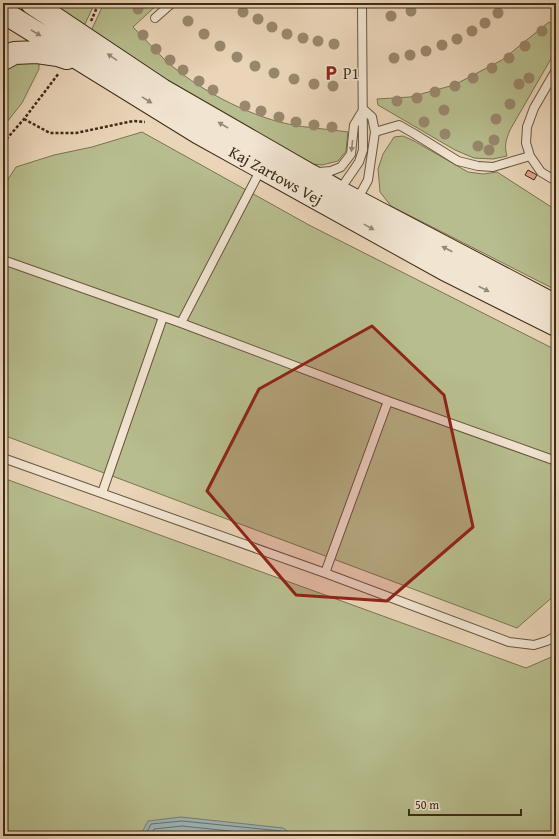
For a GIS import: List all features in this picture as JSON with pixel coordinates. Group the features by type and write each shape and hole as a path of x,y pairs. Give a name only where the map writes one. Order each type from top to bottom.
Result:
{"street":[{"name":"Kaj Zartows Vej","path":"32,3 263,156 346,205 446,270 556,325"},
{"name":"Kaj Zartows Vej","path":"3,12 199,133 263,156"},
{"path":"3,59 14,53 37,52 58,55 101,72"},
{"name":"Kaj Zartows Vej","path":"346,205 556,306"}],"lane":[{"path":"155,18 172,3"},
{"path":"346,205 363,150 362,3"},
{"path":"556,70 534,108 527,128 526,143 530,156 541,172 556,181"},
{"path":"181,323 268,145 319,172 331,172 341,167 351,154 354,125 363,109"},
{"path":"346,205 368,180 375,132 372,117 363,109"},
{"path":"375,132 399,126 414,133 458,161 478,166 493,167 530,156"},
{"path":"3,260 181,323 388,401 556,461"},
{"path":"102,493 163,317"},
{"path":"325,573 388,401"},
{"path":"3,458 325,573 509,642 534,645 547,641 556,636"}],"path":[{"path":"91,21 98,3"},
{"path":"3,143 59,73"},
{"path":"24,118 50,132 76,133 133,121 147,122"}],"highlighted area":[{"path":"372,326 444,395 473,527 387,601 296,595 207,491 259,389"}],"green space":[{"path":"53,3 95,3 84,26"},
{"path":"104,3 159,3 133,27 165,60 177,70 206,90 255,114 272,120 303,127 348,132 346,151 338,161 322,165 313,164 290,153 157,77 91,31"},
{"path":"549,22 554,26 556,23 556,50 510,130 506,143 507,156 493,159 474,158 455,150 378,105 377,99 410,97 454,85 502,60"},
{"path":"39,61 39,69 22,103 3,127 3,70 16,63"},
{"path":"142,132 309,225 556,350 556,594 517,628 3,435 3,187 16,167 54,155 92,147"},
{"path":"403,136 468,172 483,174 497,172 556,210 556,290 391,206 380,192 378,169 383,154 394,137"},
{"path":"3,478 526,668 556,655 556,836 16,836 3,827"}],"water":[{"path":"181,817 283,828 294,836 140,836 148,821"}],"building":[{"path":"528,170 537,175 534,180 525,175"}],"place":[{"name":"P1","path":"331,73"}]}
